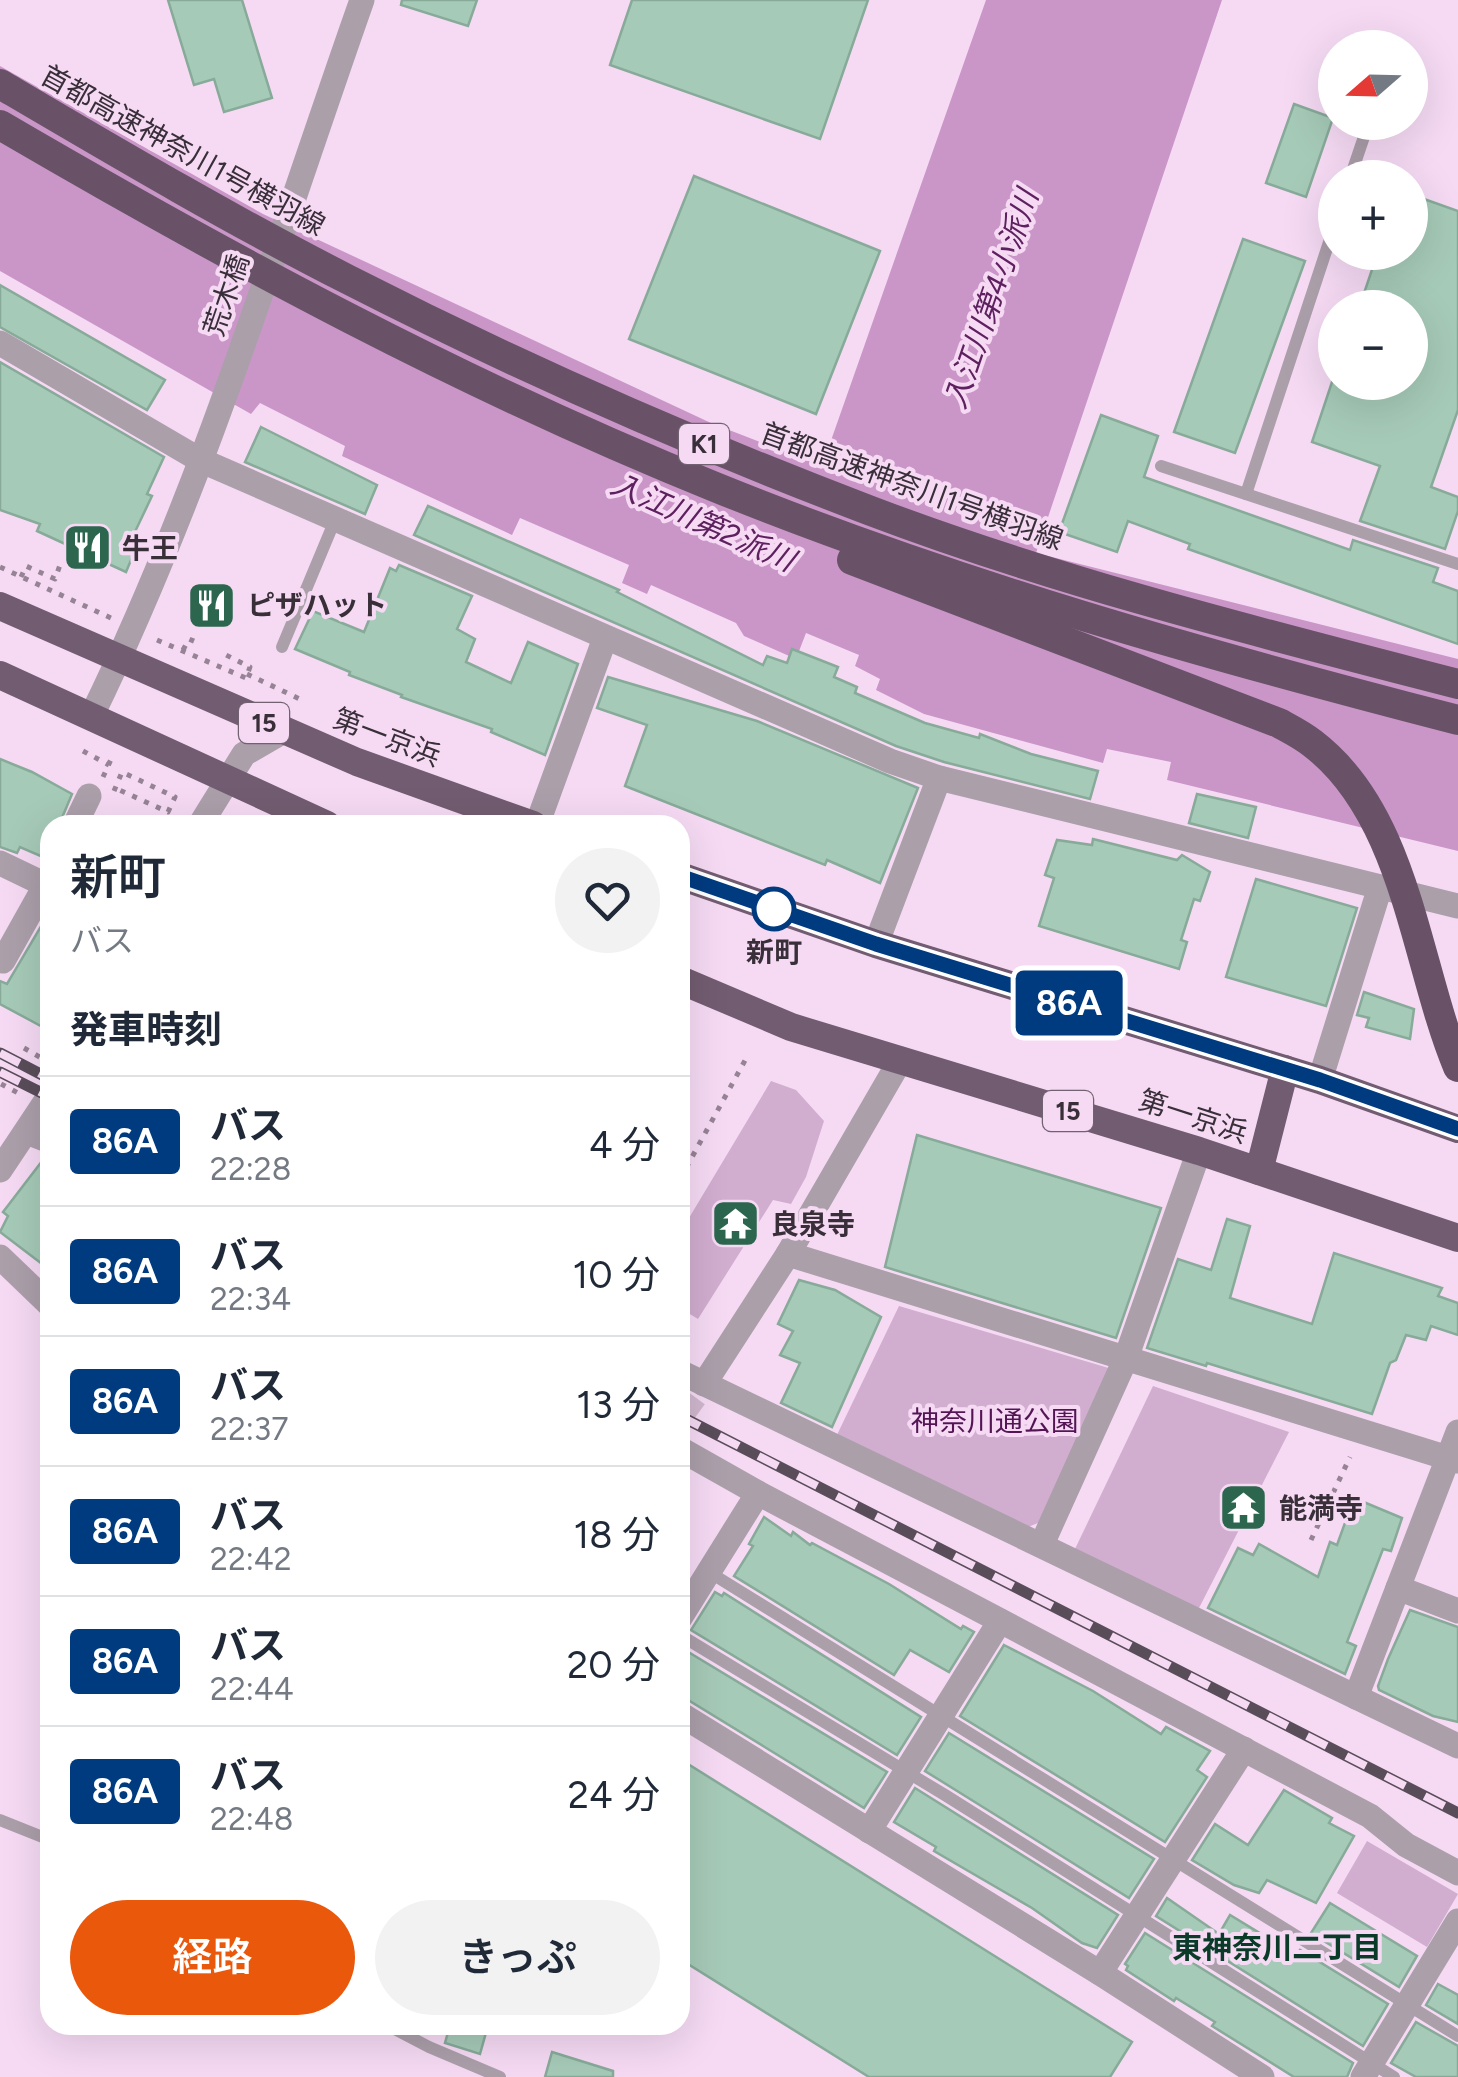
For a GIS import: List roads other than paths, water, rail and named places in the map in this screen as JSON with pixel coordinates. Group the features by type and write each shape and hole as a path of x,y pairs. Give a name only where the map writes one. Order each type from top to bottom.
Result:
{"highway":[{"name":"首都高速神奈川1号横羽線","path":"0,84 344,278 575,388 730,455 873,512 1020,562 1458,684"},
{"name":"K1","path":"0,125 329,310 715,487 1007,594 1299,679 1458,720"},
{"path":"442,365 601,456 698,499 1000,619 1244,709 1313,743 1357,793 1375,822 1395,867 1458,1067"},
{"name":"第一京浜","path":"0,606 284,731 507,815"},
{"name":"15","path":"0,675 304,815"},
{"path":"690,879 876,944 1320,1080 1458,1129"},
{"name":"第一京浜","path":"690,984 791,1028 1199,1151 1458,1238"},
{"path":"1258,1171 1285,1069"}],"street":[{"name":"荒木橋","path":"92,715 200,460 362,0"},
{"path":"0,343 200,460 890,761 939,778 1458,906"},
{"path":"539,815 605,638"},
{"path":"206,815 244,754 284,731"},
{"path":"876,944 939,778"},
{"path":"81,815 95,789"},
{"path":"0,863 40,879"},
{"path":"1320,1080 1380,887"},
{"path":"0,960 40,898"},
{"path":"704,1384 788,1254 902,1060"},
{"path":"0,1170 39,1136 40,1097"},
{"path":"1042,1544 1126,1358 1199,1151"},
{"path":"788,1254 1453,1459"},
{"path":"0,1257 40,1295"},
{"path":"690,1377 1458,1746"},
{"path":"1356,1698 1453,1459 1458,1432"},
{"path":"690,1455 1370,1816 1406,1845 1458,1873"},
{"path":"690,1602 758,1494"},
{"path":"1398,1588 1458,1611"},
{"path":"870,1831 1000,1621"},
{"path":"690,1720 1262,2077"},
{"path":"1100,1973 1244,1749"},
{"path":"1367,2070 1458,1921"}],"lane":[{"path":"1246,494 1320,270"},
{"path":"1161,466 1458,564"},
{"path":"282,647 335,520"},
{"path":"709,1572 1458,2036"},
{"path":"690,1641 1137,1916 1367,2070 1394,2077"},
{"path":"0,1820 40,1836"},
{"path":"406,2035 500,2077"}],"water":[{"path":"986,0 1222,0 1036,553 1458,659 1458,851 1167,780 1171,762 1107,749 1103,763 924,714 876,690 880,679 855,666 859,655 806,633 796,659 744,636 736,623 651,585 647,594 622,583 629,565 520,518 512,535 342,456 345,446 260,403 251,414 0,271 0,66 263,214 711,423 822,466"}],"tunnel":[{"path":"690,1403 704,1384"}],"railway":[{"path":"0,1053 40,1074"},
{"path":"0,1072 40,1092"},
{"path":"690,1421 1458,1813"}],"place":[{"name":"牛王","path":"87,548"},
{"name":"ピザハット","path":"212,605"},
{"name":"新町","path":"774,909"},
{"name":"良泉寺","path":"736,1224"},
{"name":"能満寺","path":"1244,1508"}],"district":[{"name":"東神奈川二丁目","path":"1277,1947"}],"water label":[{"name":"入江川第4小派川","path":"991,299"},
{"name":"入江川第2派川","path":"703,522"}],"park label":[{"name":"神奈川通公園","path":"995,1421"}]}
